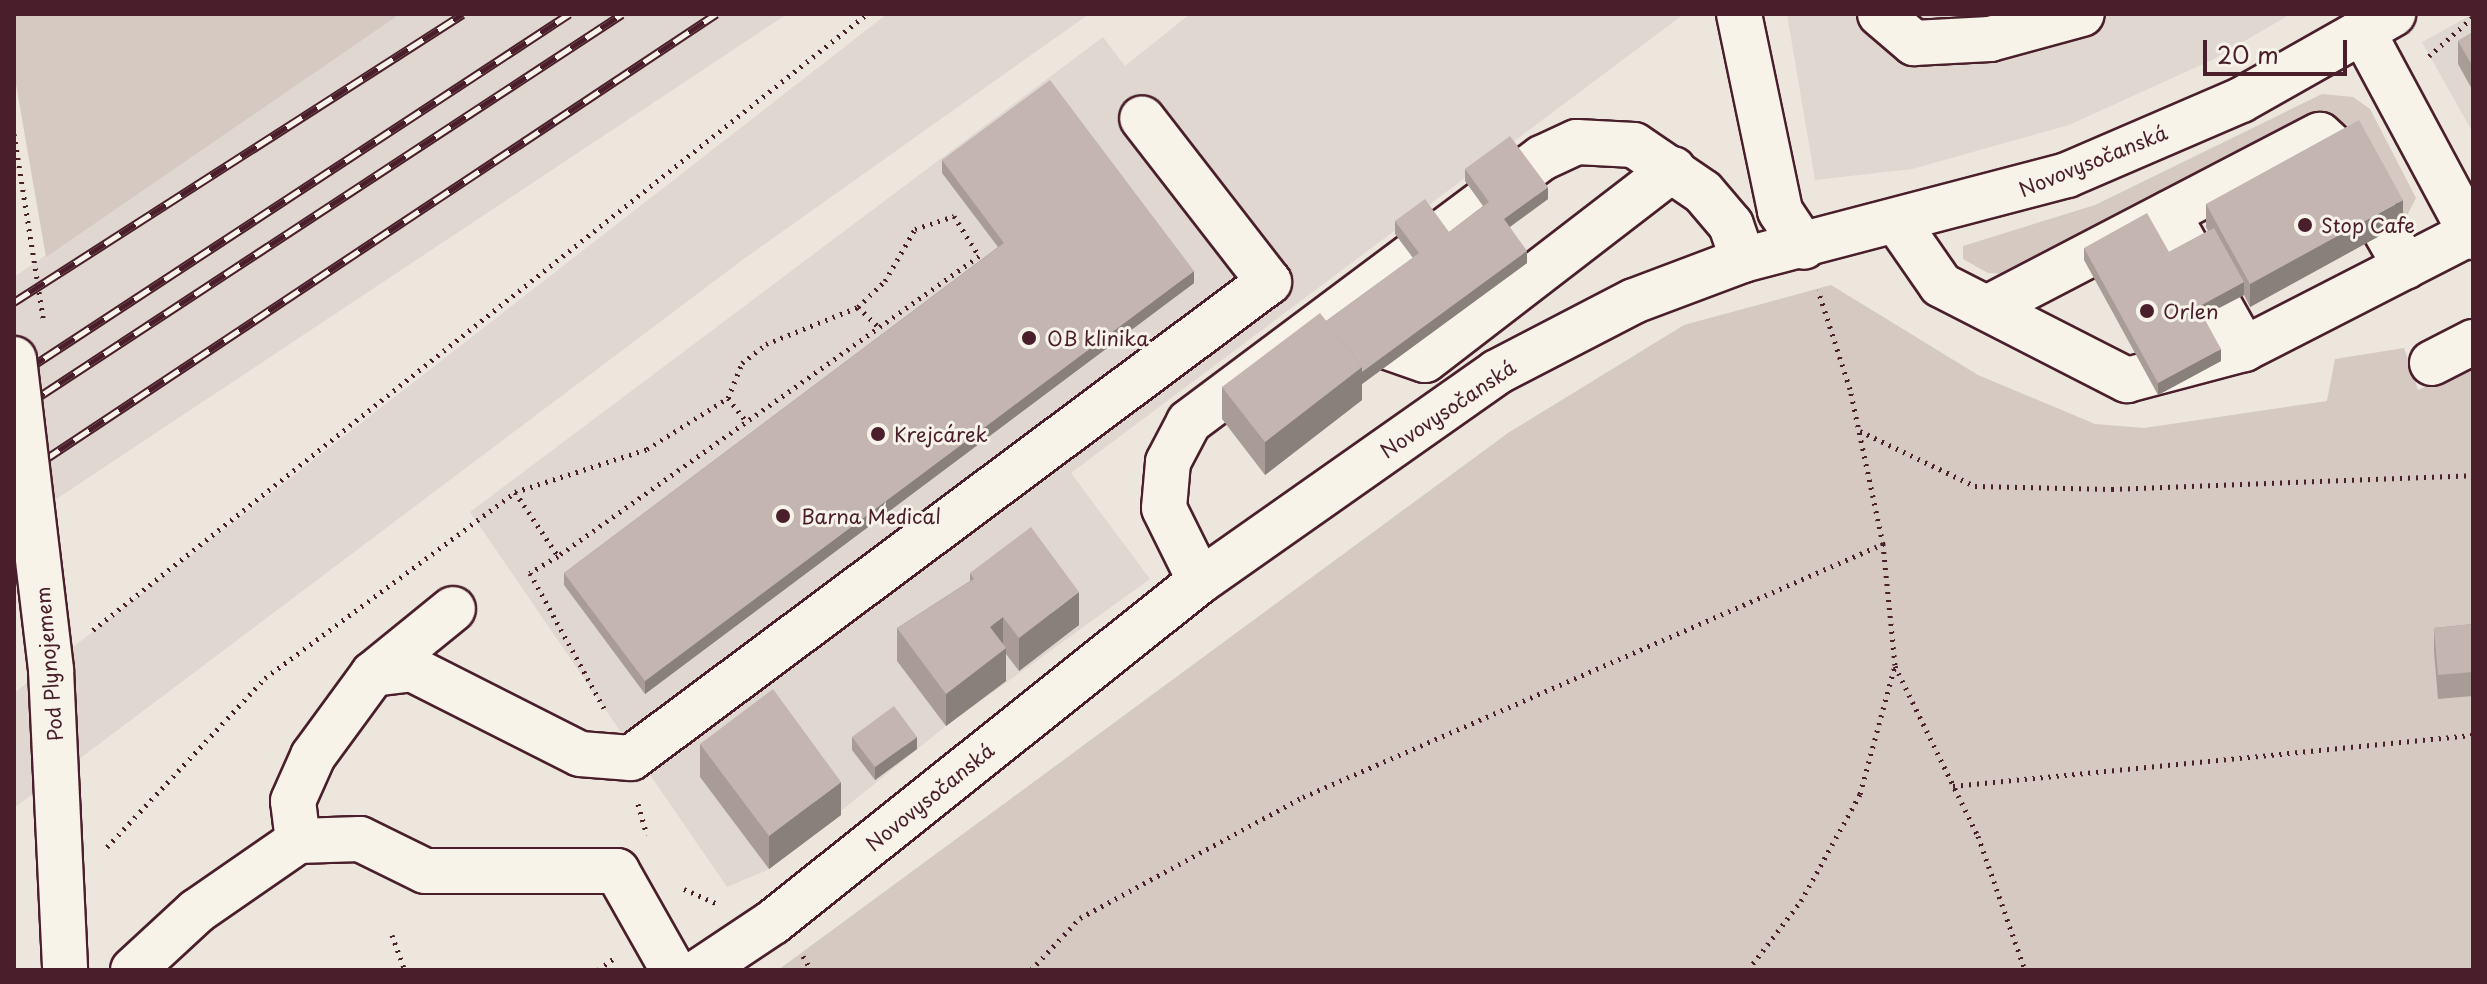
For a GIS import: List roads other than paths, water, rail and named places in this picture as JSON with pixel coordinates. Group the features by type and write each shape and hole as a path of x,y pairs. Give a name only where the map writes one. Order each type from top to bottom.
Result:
{"main road":[{"path":"1739,14 1780,211 1804,247"},
{"path":"1880,14 1914,43 1990,39 2082,14"},
{"path":"1898,223 1922,267 1987,308 2127,380 2244,349 2472,235 2378,22"},
{"name":"Novovysočanská","path":"701,970 773,922 1200,581 1497,372 1634,301 1743,260 1898,223 2067,175 2241,100 2378,22"},
{"path":"373,674 412,669 580,754 631,758 1269,282 1142,118"},
{"path":"1987,308 2320,135 2341,154 2406,267"},
{"path":"1200,581 1164,508 1168,462 1189,422 1542,158 1577,142 1634,145 1673,169 1731,225 1743,260"},
{"path":"1320,323 1425,360 1673,169"},
{"path":"2168,214 2244,349"},
{"path":"2432,363 2473,342"},
{"name":"Pod Plynojemem","path":"14,359 51,670 65,970"},
{"path":"298,841 293,801 325,731 373,674 453,609"},
{"path":"133,970 197,911 298,841 360,839 425,871 617,871 673,970"}],"railway":[{"path":"14,302 463,14"},
{"path":"14,378 569,14"},
{"path":"14,413 622,14"},
{"path":"14,480 716,14"}],"place":[{"name":"Stop Cafe","path":"2305,225"},
{"name":"Orlen","path":"2147,311"},
{"name":"OB klinika","path":"1029,338"},
{"name":"Krejcárek","path":"878,434"},
{"name":"Barna Medical","path":"783,516"}]}
